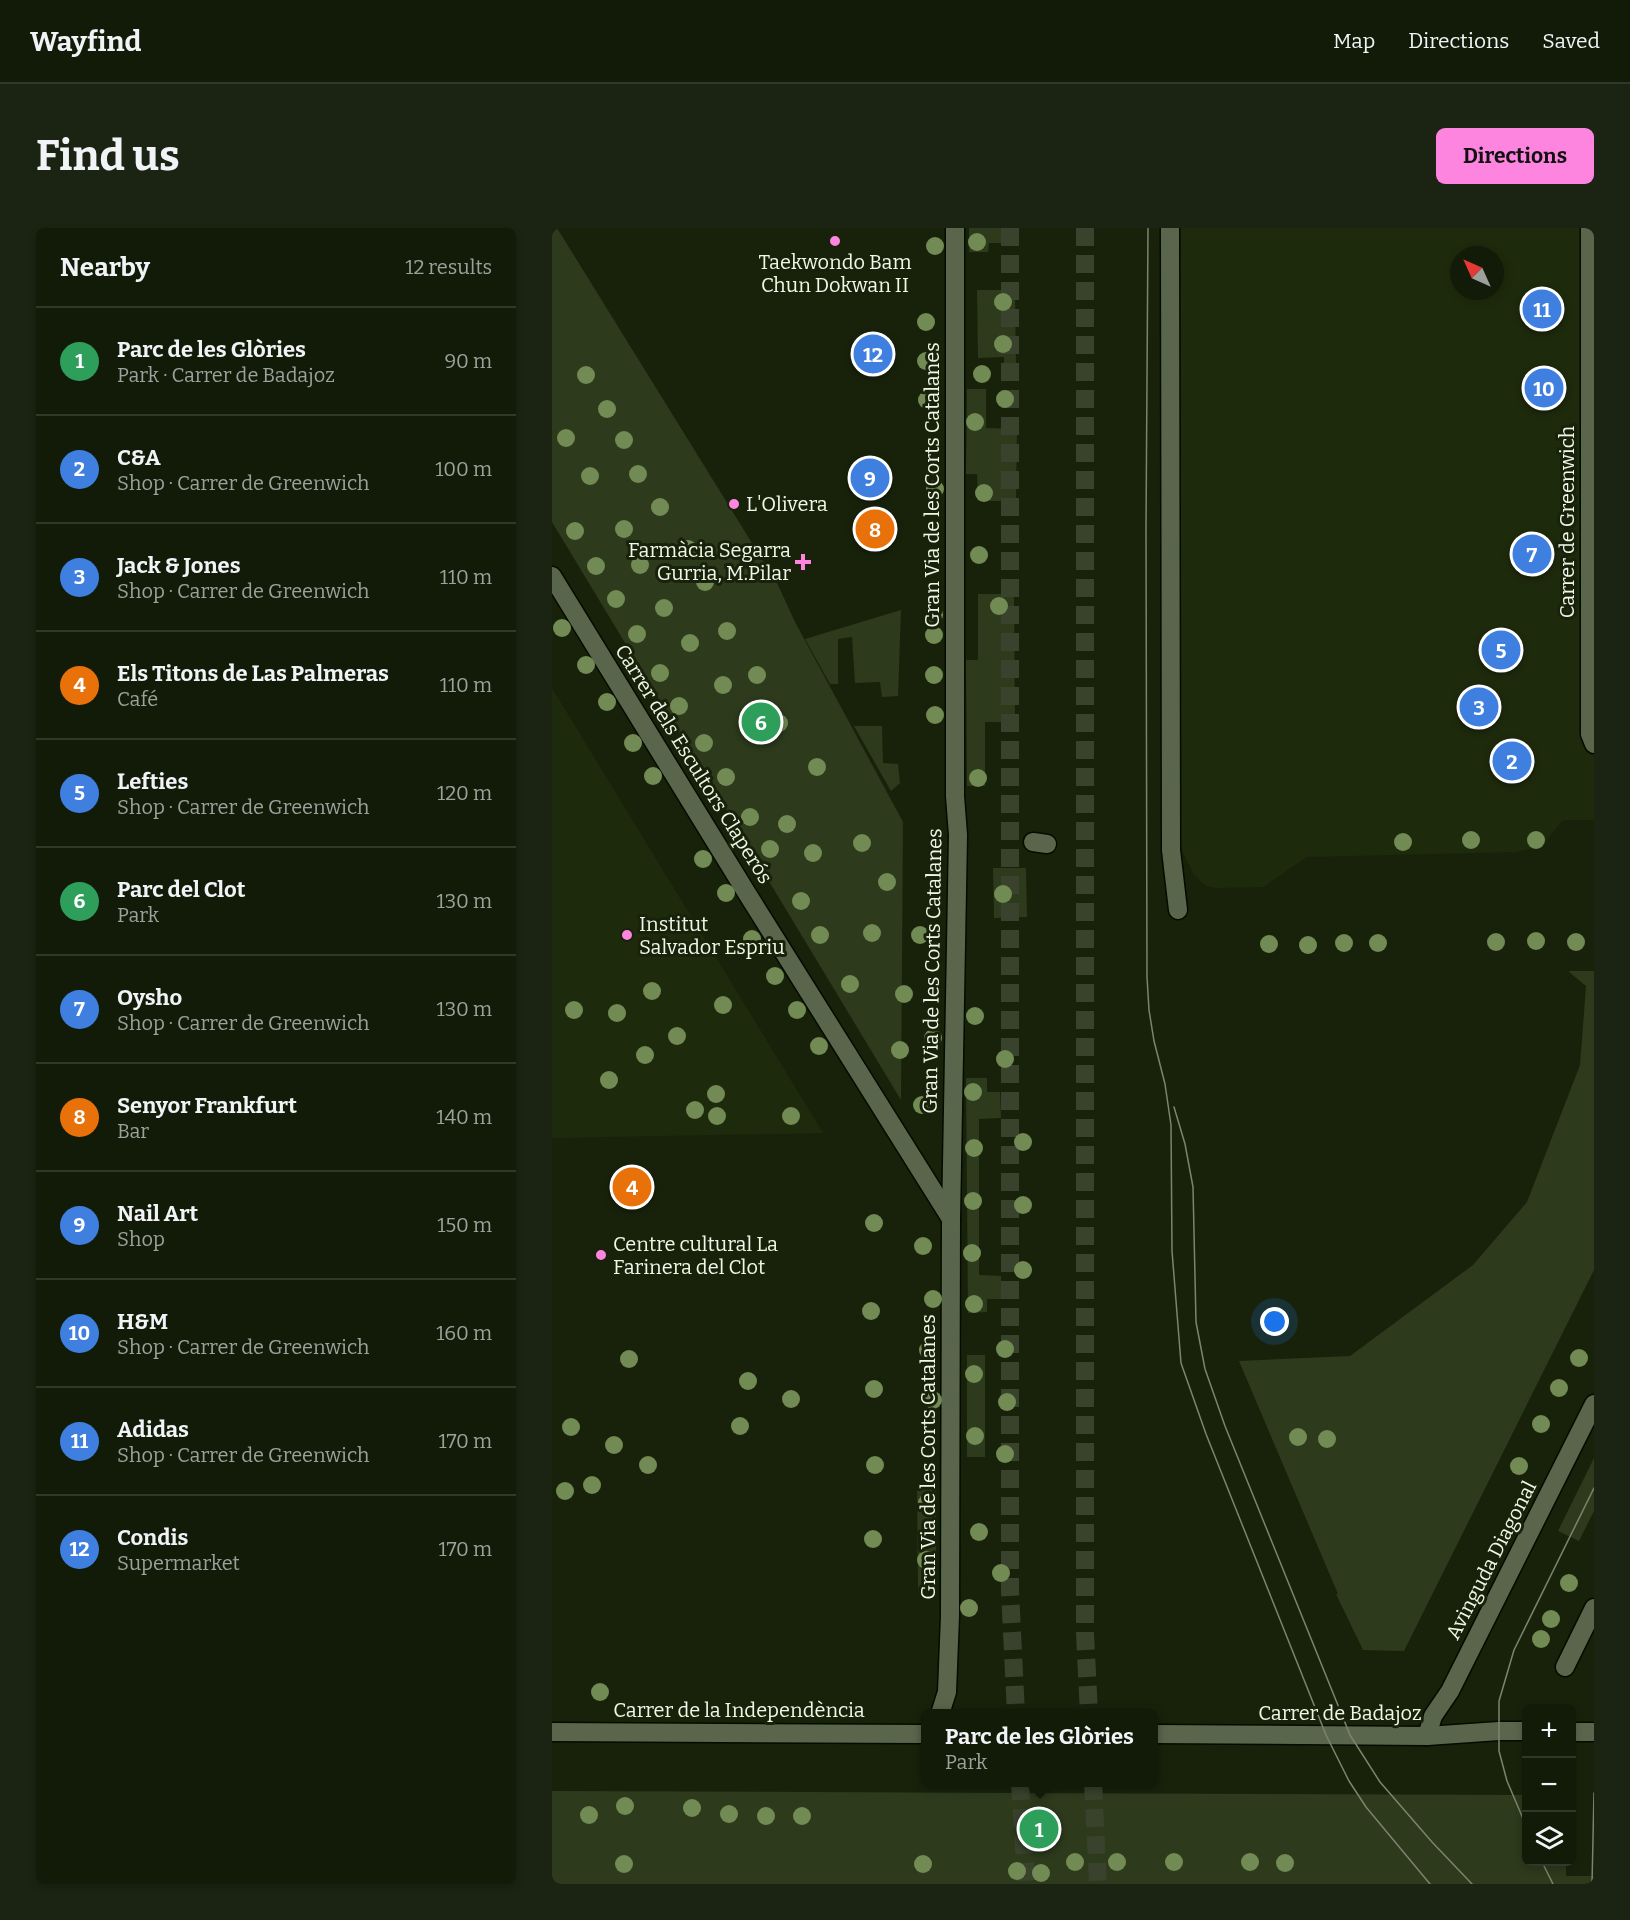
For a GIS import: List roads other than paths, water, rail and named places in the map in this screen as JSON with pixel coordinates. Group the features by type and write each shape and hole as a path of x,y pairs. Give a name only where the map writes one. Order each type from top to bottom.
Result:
{"street":[{"name":"Gran Via de les Corts Catalanes","path":"941,1709 947,1692 950,1616 951,1219 958,835 955,796 955,228"},
{"path":"1170,228 1171,839 1178,910"},
{"name":"Carrer de Greenwich","path":"1590,228 1590,734 1594,744"},
{"name":"Carrer dels Escultors Claperós","path":"552,576 951,1219"},
{"name":"Avinguda Diagonal","path":"1426,1736 1433,1716 1450,1691 1594,1404"},
{"path":"1565,1667 1594,1608"},
{"name":"Carrer de Badajoz","path":"1158,1734 1426,1736 1522,1731"},
{"name":"Carrer de la Independència","path":"552,1732 921,1734"},
{"path":"1576,1732 1594,1732"}],"tunnel":[{"path":"1010,228 1010,1591 1016,1709"},
{"path":"1085,228 1085,1633 1089,1709"},
{"path":"1020,1787 1026,1884"},
{"path":"1093,1787 1098,1884"}],"tram line":[{"path":"1148,228 1147,977 1154,1041 1165,1084 1171,1125 1172,1251 1181,1363 1206,1434 1326,1735 1349,1781 1366,1807 1430,1884"},
{"path":"1174,1107 1185,1144 1193,1187 1196,1322 1205,1369 1225,1426 1350,1735 1380,1782 1472,1884"},
{"path":"1522,1816 1507,1781 1499,1751 1499,1701 1514,1650 1594,1488"},
{"path":"1592,1884 1594,1793"},
{"path":"1544,1866 1553,1884"}],"place":[{"name":"Taekwondo Bam Chun Dokwan II","path":"835,241"},
{"name":"Adidas","path":"1542,309"},
{"name":"Condis","path":"873,354"},
{"name":"H&M","path":"1544,388"},
{"name":"Nail Art","path":"870,478"},
{"name":"L'Olivera","path":"734,504"},
{"name":"Senyor Frankfurt","path":"875,529"},
{"name":"Oysho","path":"1532,554"},
{"name":"Farmàcia Segarra Gurria, M.Pilar","path":"803,562"},
{"name":"Lefties","path":"1501,650"},
{"name":"Jack & Jones","path":"1479,707"},
{"name":"Parc del Clot","path":"761,722"},
{"name":"C&A","path":"1512,761"},
{"name":"Institut Salvador Espriu","path":"627,935"},
{"name":"Els Titons de Las Palmeras","path":"632,1187"},
{"name":"Centre cultural La Farinera del Clot","path":"601,1255"},
{"name":"Parc de les Glòries","path":"1039,1829"}]}
